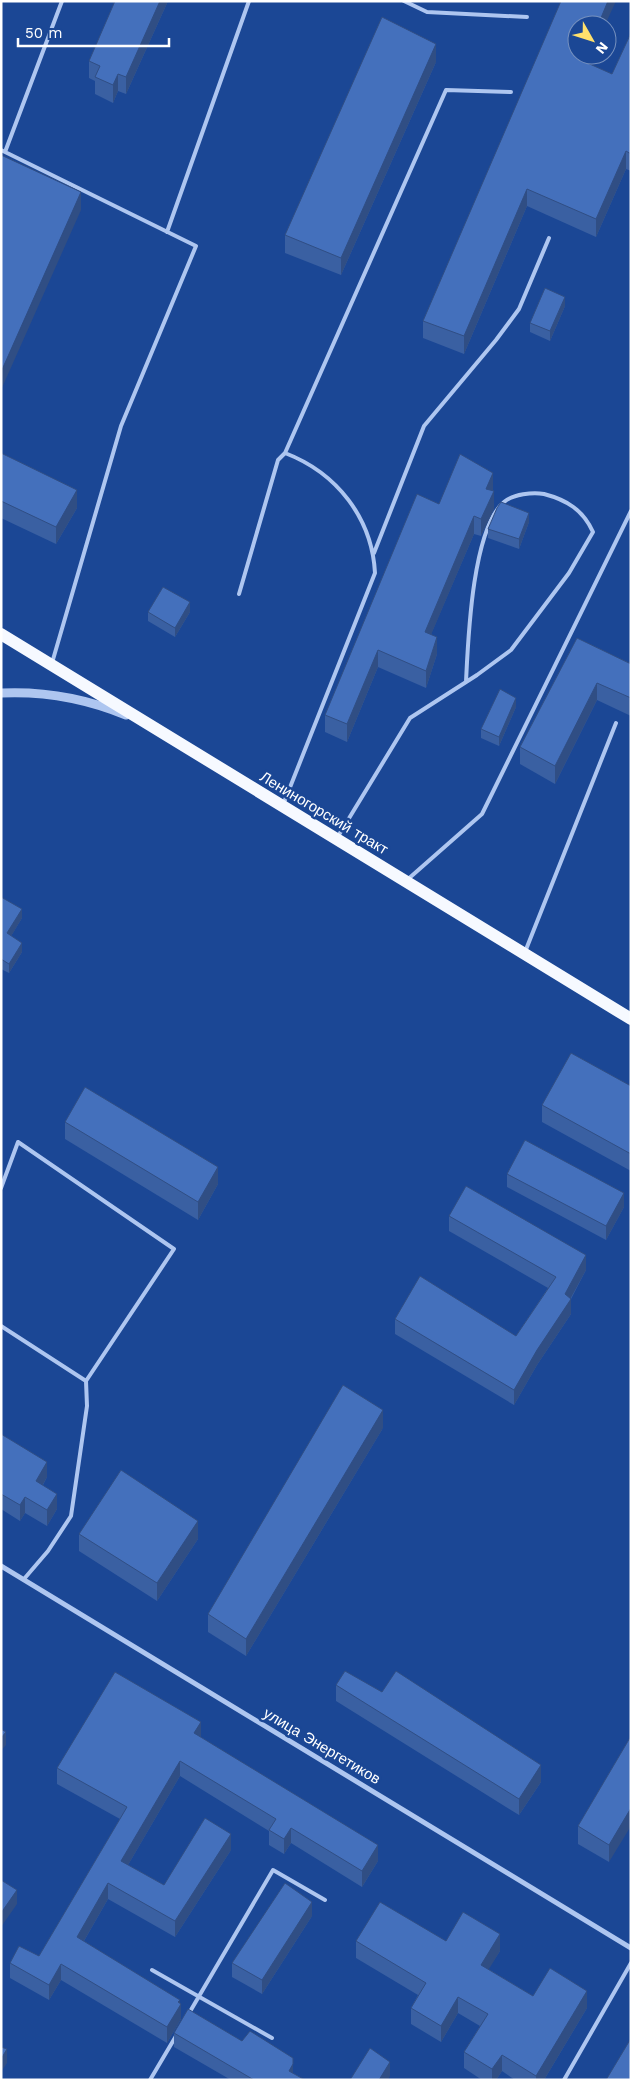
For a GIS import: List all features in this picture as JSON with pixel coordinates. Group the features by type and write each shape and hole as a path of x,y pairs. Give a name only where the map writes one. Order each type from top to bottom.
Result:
{"main road":[{"name":"Лениногорский тракт","path":"1,634 145,724 631,1019"}],"street":[{"path":"1,693 35,693 62,697 117,712 145,724"},
{"name":"улица Энергетиков","path":"1,1566 631,1948"}],"lane":[{"path":"52,665 121,426 196,246 3,151 62,1"},
{"path":"167,232 249,1"},
{"path":"404,1 428,12 527,18"},
{"path":"239,594 278,460 285,453 446,90 511,92"},
{"path":"374,553 424,426 496,340 519,309 549,238"},
{"path":"282,807 375,573 374,553 360,515 330,478 305,460 285,453"},
{"path":"336,840 410,718 466,682 510,650 570,573 593,532 588,520 574,505 556,497 538,493 518,496 505,501 493,515 484,543 469,612 466,682"},
{"path":"405,882 482,814 631,511"},
{"path":"524,954 616,723"},
{"path":"1,1188 18,1142 174,1248 86,1381 87,1406 71,1516 48,1551 24,1579"},
{"path":"1,1326 86,1381"},
{"path":"184,2022 273,1870 325,1900"},
{"path":"564,2080 631,1963"},
{"path":"152,1970 272,2038"},
{"path":"150,2080 179,2030"}],"building":[{"path":"115,1 160,1 126,77 118,74 113,85 95,77 100,66 89,61"},
{"path":"561,1 608,1 602,15 567,15 567,65 592,65 612,74 631,33 631,154 626,151 596,219 527,189 464,336 423,321"},
{"path":"382,17 436,44 341,258 285,235"},
{"path":"1,155 81,192 1,372"},
{"path":"545,288 565,297 550,331 530,323"},
{"path":"1,453 77,490 56,527 1,501"},
{"path":"460,454 493,473 486,489 494,491 481,519 474,516 425,632 437,637 426,671 378,650 347,724 325,715 417,494 439,504"},
{"path":"501,502 529,513 519,539 488,529"},
{"path":"163,587 190,602 175,628 148,612"},
{"path":"577,638 631,664 631,698 597,683 555,766 520,747"},
{"path":"500,689 516,698 499,737 481,729"},
{"path":"1,897 22,909 7,933 22,943 9,964 1,959"},
{"path":"571,1053 631,1086 631,1154 542,1105"},
{"path":"85,1087 218,1167 198,1202 65,1122"},
{"path":"525,1140 624,1193 606,1226 507,1174"},
{"path":"466,1186 586,1255 565,1294 571,1299 537,1350 514,1390 395,1319 420,1276 516,1336 556,1277 449,1216"},
{"path":"343,1385 383,1410 246,1639 208,1614"},
{"path":"1,1434 47,1462 36,1481 57,1494 47,1510 25,1497 20,1505 1,1494"},
{"path":"121,1470 198,1521 157,1583 79,1534"},
{"path":"345,1671 382,1692 396,1671 541,1765 519,1799 336,1685"},
{"path":"115,1672 201,1722 194,1733 378,1845 362,1871 291,1828 284,1839 269,1830 276,1819 180,1761 121,1861 164,1885 205,1818 231,1834 175,1921 108,1883 77,1937 180,2000 178,2002 181,2004 167,2027 61,1964 49,1985 10,1963 19,1946 39,1956 127,1807 57,1768"},
{"path":"1,1729 6,1732 1,1738"},
{"path":"631,1736 631,1808 609,1845 578,1826"},
{"path":"1,1880 17,1890 1,1913"},
{"path":"285,1883 312,1902 262,1980 232,1963"},
{"path":"380,1902 446,1941 463,1912 500,1934 481,1965 533,1996 550,1968 587,1991 536,2076 502,2055 492,2069 464,2052 488,2014 458,1997 441,2026 411,2008 426,1983 356,1941"},
{"path":"188,2009 242,2041 250,2031 293,2058 293,2064 289,2071 305,2080 254,2080 174,2033"},
{"path":"630,2040 631,2080 606,2080"},
{"path":"1,2047 7,2049 1,2059"},
{"path":"370,2048 390,2062 379,2080 350,2080"}]}
